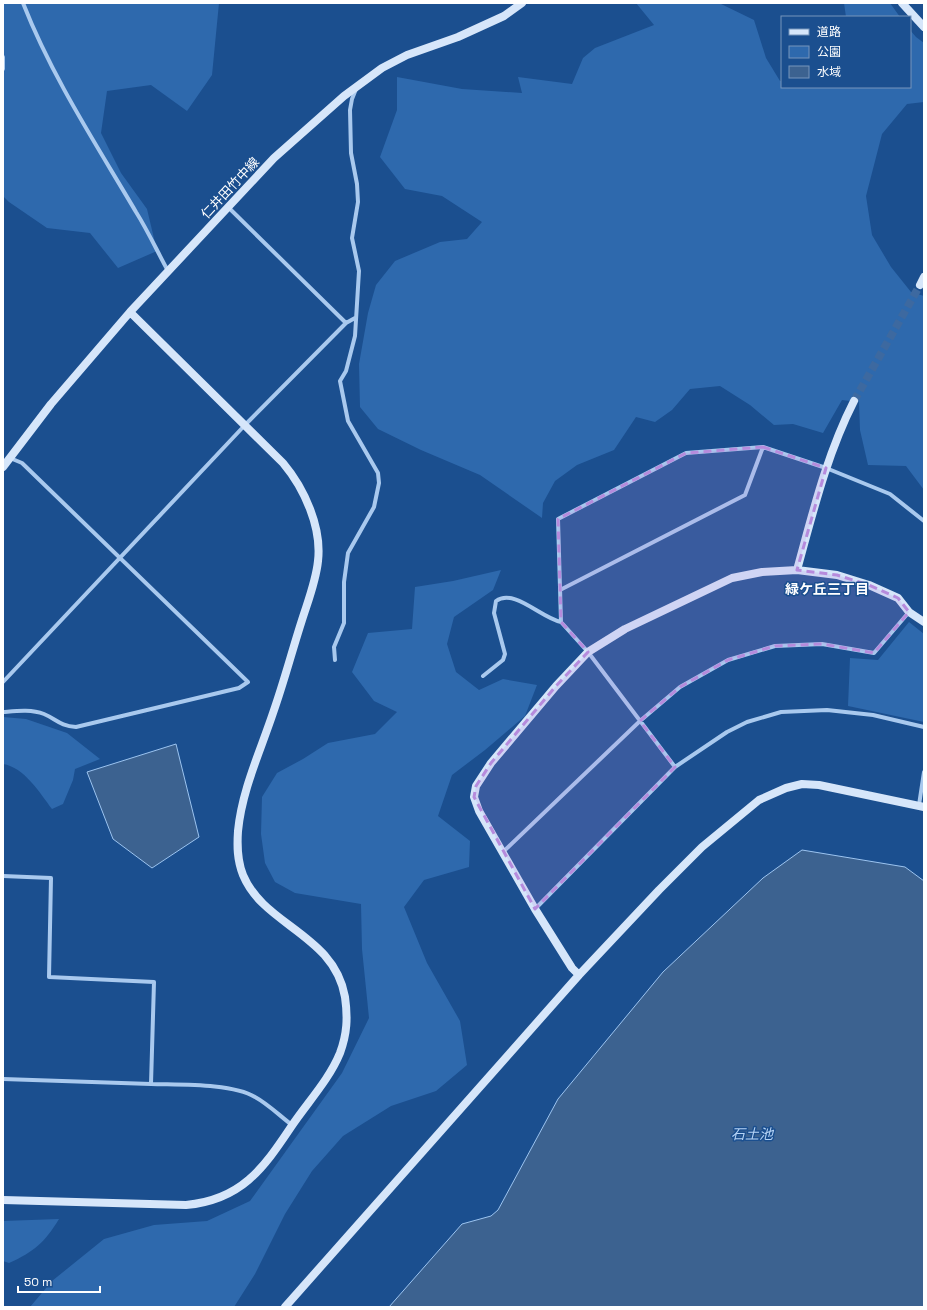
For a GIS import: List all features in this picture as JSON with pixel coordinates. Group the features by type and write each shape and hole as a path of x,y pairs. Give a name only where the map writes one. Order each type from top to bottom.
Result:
{"street":[{"path":"23,3 48,61 67,92 90,138 137,213 168,271"},
{"name":"仁井田竹中線","path":"3,467 6,456 130,312 229,208 274,158 357,85 382,68 407,55 465,34 504,16 522,3"},
{"path":"902,3 924,27"},
{"path":"3,57 3,69"},
{"path":"335,660 334,648 344,624 344,582 348,553 374,507 379,483 378,473 348,422 340,381 346,371 355,336 359,271 352,238 358,202 357,184 351,153 350,110 357,85"},
{"path":"229,208 346,323"},
{"path":"3,1200 186,1205 202,1203 229,1194 238,1189 275,1151 333,1068 346,1033 347,1021 344,992 339,976 315,944 262,902 252,890 243,876 238,861 237,846 240,813 247,788 274,709 313,585 319,559 312,513 293,475 245,425 130,312"},
{"path":"3,682 121,559 245,425 346,323 355,318"},
{"path":"797,570 826,468 841,427 854,401"},
{"path":"560,590 745,495 763,447"},
{"path":"560,622 558,519 686,453 763,447 826,468 890,494 924,521"},
{"path":"3,712 36,712 46,715 58,723 76,727 239,688 248,682 22,464 6,456"},
{"path":"579,976 572,968 535,909 502,853 479,810 474,797 476,786 491,763 551,692 588,652 625,629 732,578 762,572 797,570 837,576 869,585 898,598 909,612 924,622"},
{"path":"483,676 503,660 505,654 494,613 496,601 500,598 509,597 524,603 551,620 560,622 588,652 675,767"},
{"path":"502,853 640,721 680,687 728,660 775,646 822,644 874,653 909,612"},
{"path":"535,909 675,767 728,732 747,722 781,712 827,710 873,715 924,727"},
{"path":"285,1307 579,976 659,890 702,847 759,800 775,792 802,784 819,785 921,806 924,772"},
{"path":"3,876 51,878 49,977 154,982 151,1084"},
{"path":"3,1079 151,1084 216,1088 238,1091 255,1096 292,1125"}],"highlighted area":[{"path":"763,447 826,468 797,570 837,575 869,585 898,598 909,612 874,653 822,644 775,646 728,660 680,687 640,721 675,767 535,909 474,797 476,786 491,763 556,686 588,652 561,622 558,519 686,453"}],"green space":[{"path":"3,3 219,3 212,75 187,111 151,85 107,91 101,133 121,173 147,209 157,251 118,268 90,233 47,228 9,202 3,196"},
{"path":"636,3 719,3 754,20 766,58 781,81 781,88 911,88 911,31 924,43 924,102 907,104 882,134 866,196 872,235 891,267 911,292 924,296 924,490 906,466 868,465 860,430 859,402 842,400 823,433 793,424 774,425 750,405 720,386 690,389 672,410 655,422 636,417 614,450 577,465 555,481 543,503 542,518 480,475 421,450 378,429 360,407 359,364 368,313 376,285 395,261 440,242 467,239 482,222 442,196 405,189 380,157 397,110 397,77 462,89 522,93 518,77 572,84 583,58 595,48 654,25"},
{"path":"844,3 890,3 899,16 846,16"},
{"path":"501,570 493,590 454,617 447,644 456,672 479,690 503,679 537,685 525,716 485,750 452,775 438,816 470,841 469,867 424,880 404,907 427,963 460,1021 467,1065 436,1091 391,1106 343,1136 312,1171 285,1214 255,1274 234,1307 30,1307 52,1281 104,1239 154,1225 207,1221 250,1201 342,1073 369,1018 362,949 361,904 295,893 275,882 265,863 261,834 262,797 277,773 328,743 375,734 397,712 374,701 352,672 368,633 412,629 415,587 453,581"},
{"path":"909,622 924,634 924,722 848,706 850,658 878,660"},
{"path":"3,717 26,719 67,733 100,759 75,769 73,780 63,804 52,809 25,775 11,766 3,764"},
{"path":"59,1219 49,1234 38,1246 9,1263 3,1261 3,1221"}],"water":[{"path":"176,744 199,837 152,868 113,839 87,772"},
{"name":"石土池","path":"802,850 905,867 924,881 924,1307 389,1307 462,1224 491,1216 498,1210 558,1099 663,972 763,878"}],"tunnel":[{"path":"854,401 920,285"}],"district":[{"name":"緑ケ丘三丁目","path":"827,589"}]}
